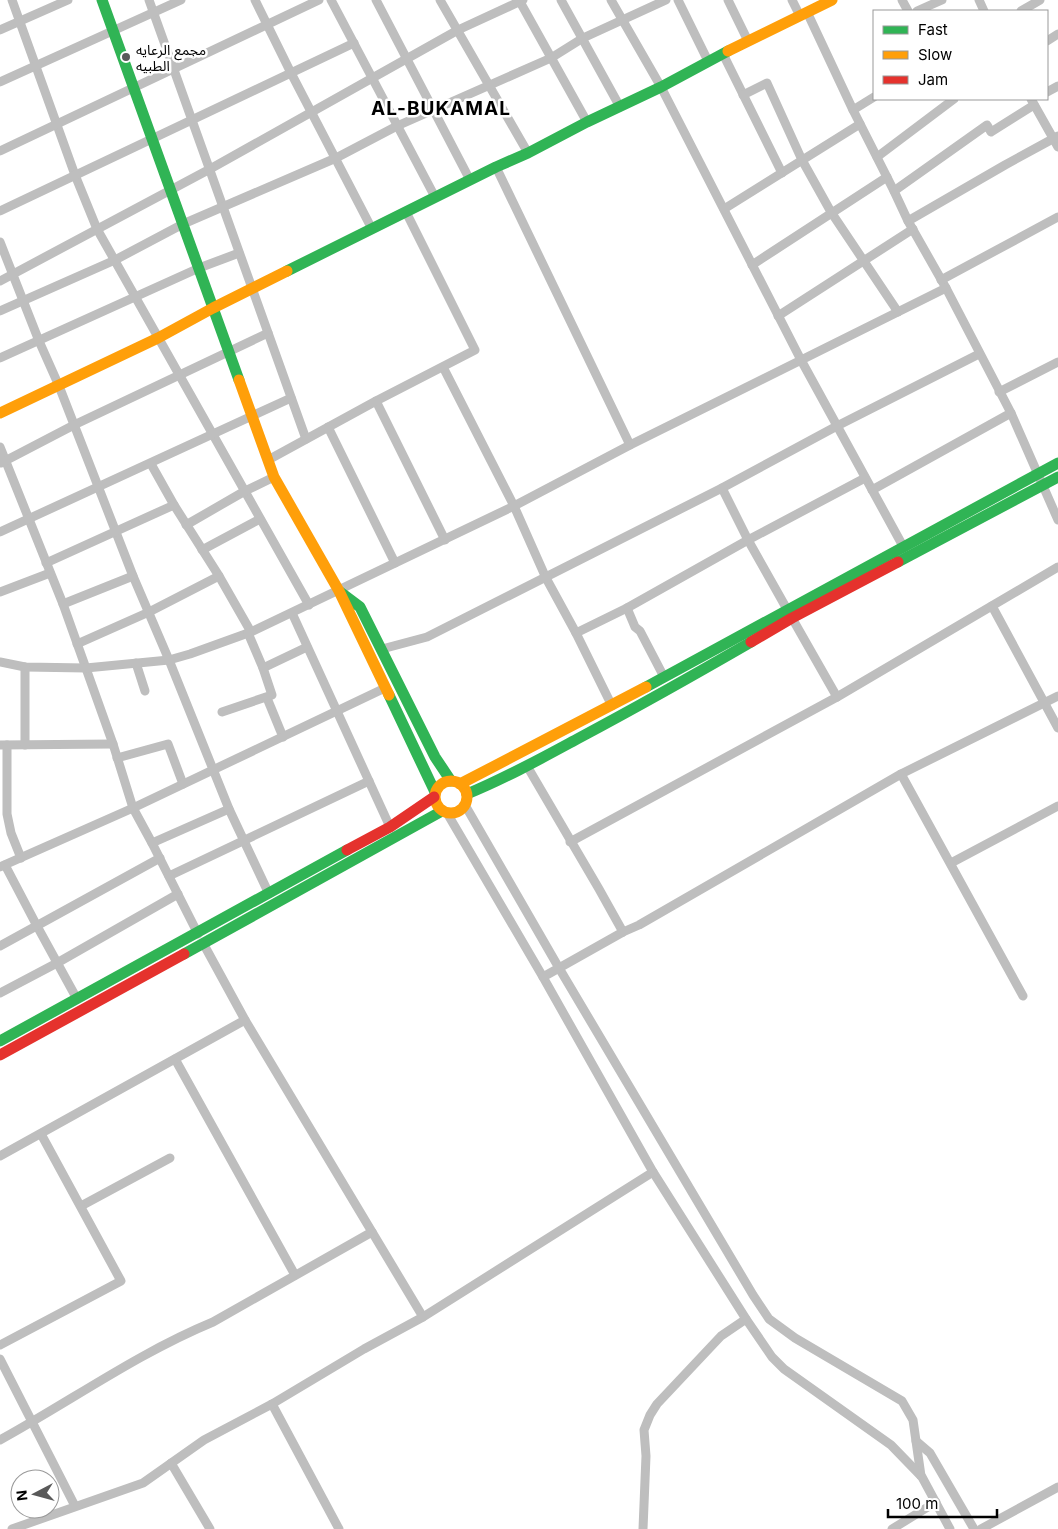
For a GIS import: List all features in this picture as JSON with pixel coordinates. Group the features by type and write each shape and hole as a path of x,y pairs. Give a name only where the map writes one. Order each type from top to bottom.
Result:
{"street":[{"path":"12,0 97,229 308,605"},
{"path":"0,30 68,0"},
{"path":"102,0 274,477 339,590 435,795 435,803 444,812 543,977 653,1172 746,1319 772,1356 784,1369 891,1445 922,1477 950,1529"},
{"path":"149,0 306,439"},
{"path":"0,82 181,0"},
{"path":"255,0 372,229"},
{"path":"0,152 319,0"},
{"path":"331,0 435,197"},
{"path":"376,0 470,180"},
{"path":"440,0 528,153"},
{"path":"561,0 620,107"},
{"path":"611,0 661,87 801,360 904,548"},
{"path":"0,312 115,260 183,224 336,158 397,126 550,58 583,38 666,0"},
{"path":"678,0 708,61"},
{"path":"728,0 748,41"},
{"path":"792,0 803,14 877,156 910,225 944,284 1010,413 1058,520"},
{"path":"0,413 158,338 252,288 661,87 708,61 832,0"},
{"path":"920,10 942,0"},
{"path":"1023,10 1040,0"},
{"path":"0,280 210,169 458,30 521,1 550,58 587,122"},
{"path":"0,211 354,43"},
{"path":"723,54 782,173"},
{"path":"743,95 767,83 802,160 831,212 898,312"},
{"path":"852,110 873,98"},
{"path":"877,156 953,100"},
{"path":"778,316 864,260 910,225 1004,165 1056,140 1033,100 991,132 987,125 894,191"},
{"path":"724,209 860,124"},
{"path":"496,167 630,445"},
{"path":"752,265 887,177"},
{"path":"268,460 475,350 406,212"},
{"path":"1,659 24,667 86,668 169,660 249,633 514,506 630,445 898,312 1058,217"},
{"path":"0,242 59,386 133,576 244,841 269,894"},
{"path":"0,358 198,268 239,253"},
{"path":"3,462 74,425 268,333"},
{"path":"382,649 426,637 546,578 979,354"},
{"path":"999,392 1058,362"},
{"path":"443,367 514,506 546,578 612,706"},
{"path":"0,532 30,520 291,398"},
{"path":"376,401 445,540"},
{"path":"872,490 1010,413"},
{"path":"328,428 395,563"},
{"path":"0,447 3,462 30,520 63,604 113,744 133,808 245,1020 423,1317"},
{"path":"0,1041 76,999 200,938 444,812 457,812 466,800 489,785 663,693 904,548 1058,463"},
{"path":"151,464 186,525 219,576 249,633 264,668 272,696 222,712"},
{"path":"186,525 245,491 274,477"},
{"path":"0,1055 200,938 269,894 390,828 435,795 441,784 455,783 612,706 664,677 790,615 1058,477"},
{"path":"576,633 627,608 748,540 865,478"},
{"path":"722,488 748,540 837,697"},
{"path":"46,563 174,505"},
{"path":"202,550 260,519"},
{"path":"570,842 837,697 1058,567"},
{"path":"0,592 50,573"},
{"path":"63,604 133,576"},
{"path":"77,644 149,612 219,576"},
{"path":"339,590 360,607 435,757 466,800 559,968 753,1295 769,1319 794,1338 902,1401 913,1420 922,1477"},
{"path":"992,606 1058,728"},
{"path":"627,608 635,627 640,630 664,677"},
{"path":"292,613 390,828"},
{"path":"264,668 307,647"},
{"path":"136,663 145,690"},
{"path":"24,667 24,745"},
{"path":"76,999 3,866 133,808 386,688"},
{"path":"543,977 639,925 902,774 1058,696"},
{"path":"267,698 283,737"},
{"path":"21,858 11,833 7,814 3,745 113,744"},
{"path":"117,758 168,744 183,784"},
{"path":"527,766 623,932"},
{"path":"902,774 1023,996"},
{"path":"169,876 369,781"},
{"path":"951,863 1058,806"},
{"path":"152,843 230,808"},
{"path":"0,946 160,858"},
{"path":"0,993 178,894"},
{"path":"0,1156 245,1020"},
{"path":"175,1059 295,1275"},
{"path":"0,1345 121,1281 41,1134"},
{"path":"81,1206 170,1158"},
{"path":"12,1529 143,1483 204,1440 272,1404 364,1349 423,1317 653,1172"},
{"path":"0,1440 150,1353 186,1333 214,1322 372,1232"},
{"path":"643,1529 646,1456 644,1430 650,1415 721,1336 746,1319"},
{"path":"0,1359 75,1506"},
{"path":"272,1404 339,1529"},
{"path":"916,1441 930,1453 974,1529"},
{"path":"171,1463 210,1529"},
{"path":"981,1529 1058,1487"},
{"path":"892,1529 936,1502"}],"traffic: fast":[{"path":"102,0 239,380"},
{"path":"287,271 661,87 728,51"},
{"path":"646,687 1058,463"},
{"path":"898,562 1058,477"},
{"path":"340,592 360,607 435,757 451,781"},
{"path":"467,794 510,775 644,703 751,642"},
{"path":"389,695 435,792"},
{"path":"184,954 442,811"},
{"path":"0,1041 347,850"}],"traffic: slow":[{"path":"728,51 832,0"},
{"path":"0,413 158,338 287,271"},
{"path":"239,380 274,477 339,591 389,695"},
{"path":"460,784 646,687"},
{"path":"451,781 457,782 462,786 466,791 467,797 466,803 462,808 457,812 451,813 445,812 440,808 436,803 435,797 436,791 440,786 445,782 451,781"}],"traffic: jam":[{"path":"751,642 898,562"},
{"path":"347,850 390,827 434,797"},
{"path":"0,1055 184,954"}],"place":[{"name":"مجمع الرعايه الطبيه","path":"126,57"}],"district":[{"name":"AL-BUKAMAL","path":"441,108"}]}
